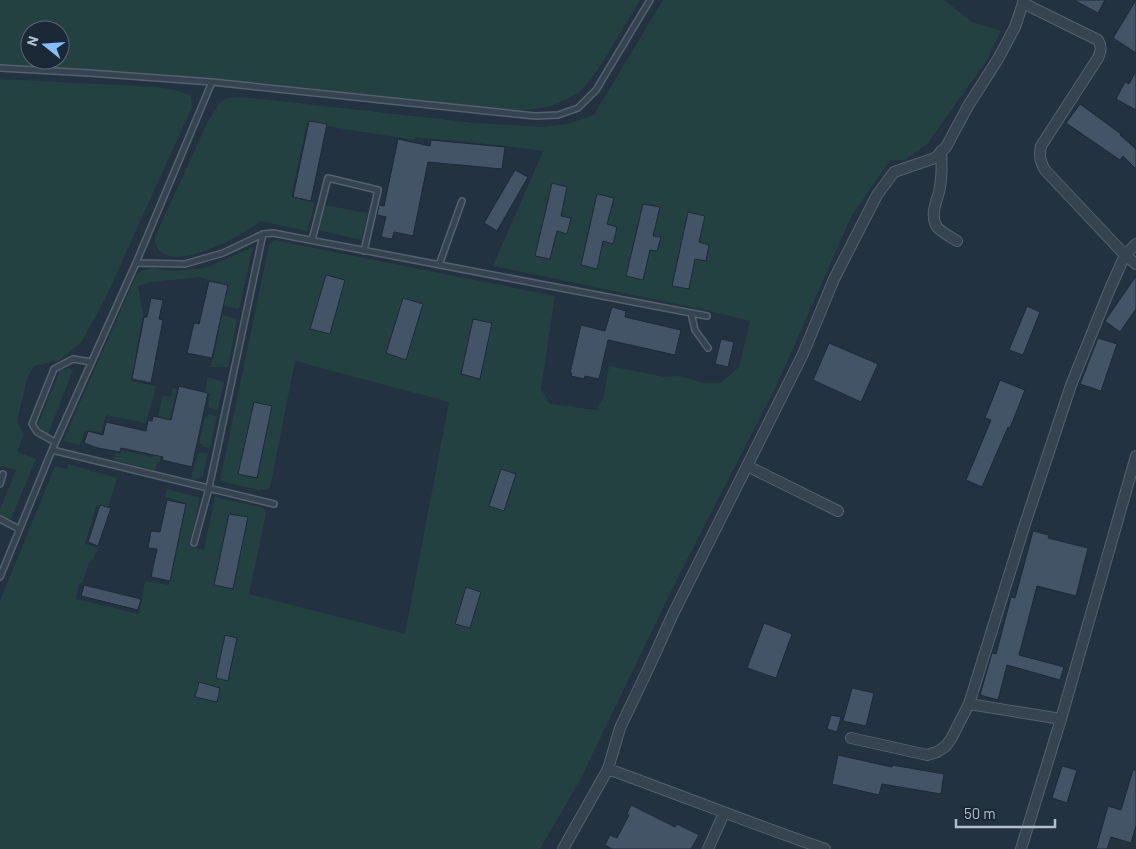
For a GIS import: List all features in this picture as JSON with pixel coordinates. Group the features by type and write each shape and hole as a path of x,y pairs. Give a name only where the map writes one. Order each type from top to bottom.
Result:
{"street":[{"path":"563,849 608,769 620,728 672,614 803,354 834,279 876,195 894,172 935,158 946,147 968,106 998,59 1014,27 1024,1 1098,40 1102,46 1098,58 1041,146 1040,161 1045,170 1136,264"},
{"path":"941,152 942,164 934,219 938,228 957,240"},
{"path":"851,738 927,755 937,752 946,746 952,737 969,704 1071,384 1125,254 1136,244"},
{"path":"1021,849 1061,719 1136,456"},
{"path":"747,466 838,511"},
{"path":"969,704 1061,719"},
{"path":"608,769 826,849"},
{"path":"708,849 724,813"}],"lane":[{"path":"0,68 212,82 398,103 535,116 558,115 578,108 596,90 650,0"},
{"path":"0,577 52,450 136,263 212,82"},
{"path":"312,240 328,178 378,190 364,251"},
{"path":"439,265 462,201"},
{"path":"136,263 185,264 223,253 263,234 273,233 707,316"},
{"path":"194,543 208,488 263,234"},
{"path":"690,313 695,330 708,348"},
{"path":"56,442 37,432 32,424 54,369 73,359 91,362"},
{"path":"52,450 274,504"},
{"path":"0,484 3,474"},
{"path":"0,519 20,529"}],"green space":[{"path":"0,0 640,0 599,68 579,93 551,106 521,111 221,79 70,69 70,20 20,20 20,66 0,65"},
{"path":"663,0 944,0 972,22 1001,31 987,60 927,144 905,160 890,160 851,217 776,387 677,579 580,780 540,849 0,849 0,601 55,466 67,469 68,464 117,478 108,508 96,506 85,544 98,548 93,560 89,563 82,583 79,583 76,599 139,614 145,581 169,585 186,503 165,497 167,489 200,498 189,547 204,550 215,497 261,507 265,510 266,514 249,594 405,634 449,402 295,361 270,488 259,490 220,481 269,245 274,240 555,296 541,389 550,404 596,410 603,399 609,366 665,377 679,376 705,383 721,383 739,367 750,321 706,310 493,266 543,151 415,137 414,140 307,123 291,197 315,203 307,231 261,221 240,235 207,250 176,257 164,254 156,245 155,237 207,123 219,104 225,99 234,97 474,123 543,127 567,124 594,115"},
{"path":"0,79 157,87 176,90 191,96 192,107 105,299 82,341 60,360 34,366 27,378 17,422 24,434 17,452 36,459 11,519 7,520 0,517 0,509 16,470 0,467"},
{"path":"324,205 368,213 361,240 318,230"},
{"path":"253,247 239,309 224,306 228,284 201,277 151,282 138,286 143,314 131,381 156,386 146,423 106,415 101,432 85,430 80,445 63,441 136,276 141,271 152,268 174,271 205,268"},
{"path":"222,315 237,319 228,367 210,367 213,360"},
{"path":"68,368 73,370 48,434 42,433 38,424 60,371"},
{"path":"208,377 224,382 218,410 208,407 210,394 205,392"},
{"path":"173,388 177,389 160,462 157,462 155,470 114,460 116,453 120,454 121,450 152,457 161,418 158,417 163,395 171,397"},
{"path":"208,414 217,416 210,448 202,447 203,445 199,443 205,416 207,417"},
{"path":"200,452 208,453 203,476 194,480 191,479 198,453 200,454"}],"building":[{"path":"1074,0 1105,0 1098,13"},
{"path":"1136,0 1136,53 1113,38"},
{"path":"1136,71 1136,110 1116,99 1125,82 1129,84"},
{"path":"1080,104 1121,134 1136,149 1136,169 1123,156 1120,160 1066,123"},
{"path":"309,121 327,124 311,201 293,197"},
{"path":"398,139 430,146 431,140 505,147 502,169 428,162 413,236 394,232 392,239 381,237 386,217 377,215 379,205 384,206"},
{"path":"515,170 528,177 497,231 484,223"},
{"path":"552,183 567,187 561,216 571,218 567,234 557,231 550,259 535,256"},
{"path":"597,194 614,198 607,224 617,227 613,244 603,241 597,269 581,265"},
{"path":"643,204 660,207 653,236 661,237 657,251 650,250 643,280 626,276"},
{"path":"688,212 705,216 699,242 709,245 706,261 695,259 689,289 672,286"},
{"path":"326,275 345,280 330,334 310,329"},
{"path":"1136,276 1136,309 1120,332 1105,321"},
{"path":"209,281 228,285 212,358 187,353 194,323 199,324"},
{"path":"151,298 163,300 159,319 163,320 151,383 132,379 144,317 147,317"},
{"path":"403,298 423,304 406,360 386,353"},
{"path":"1027,306 1040,312 1023,355 1009,350"},
{"path":"612,307 626,311 625,317 681,330 675,355 608,340 599,379 585,376 584,379 571,376 572,373 570,373 581,325 605,331"},
{"path":"473,319 492,323 480,379 461,374"},
{"path":"1098,338 1117,344 1101,391 1080,384"},
{"path":"721,339 734,342 728,367 715,364"},
{"path":"829,343 878,364 861,402 813,380"},
{"path":"1000,380 1025,390 1010,428 1008,427 982,487 966,480 991,420 985,418"},
{"path":"179,386 208,393 192,467 162,460 163,457 121,448 120,452 84,443 88,431 103,435 106,422 146,431 148,420 152,421 153,416 171,420"},
{"path":"254,402 272,406 257,478 238,474"},
{"path":"501,469 516,474 504,511 489,506"},
{"path":"167,500 186,504 170,581 151,577 157,549 148,548 151,531 160,532"},
{"path":"100,505 111,508 98,546 88,542"},
{"path":"229,514 248,517 233,589 214,585"},
{"path":"1033,531 1049,535 1048,538 1088,548 1076,596 1037,586 1019,655 1064,667 1060,680 1007,665 998,700 980,695 992,653 996,654 1011,597 1015,598"},
{"path":"84,585 141,599 138,610 81,596"},
{"path":"466,587 481,592 470,628 455,624"},
{"path":"764,623 792,634 776,678 747,668"},
{"path":"225,635 237,638 228,681 216,678"},
{"path":"199,682 220,688 217,702 195,697"},
{"path":"852,688 874,693 866,726 843,721"},
{"path":"831,715 841,717 837,732 827,729"},
{"path":"838,755 892,767 892,765 944,774 941,794 882,784 879,795 832,784"},
{"path":"1062,766 1077,770 1067,803 1052,798"},
{"path":"1133,770 1136,770 1136,826 1131,843 1111,837 1107,849 1096,849 1108,806 1121,810"},
{"path":"631,805 675,827 677,824 699,835 691,849 612,849 605,845 610,835 617,838 629,815 627,814"}]}
